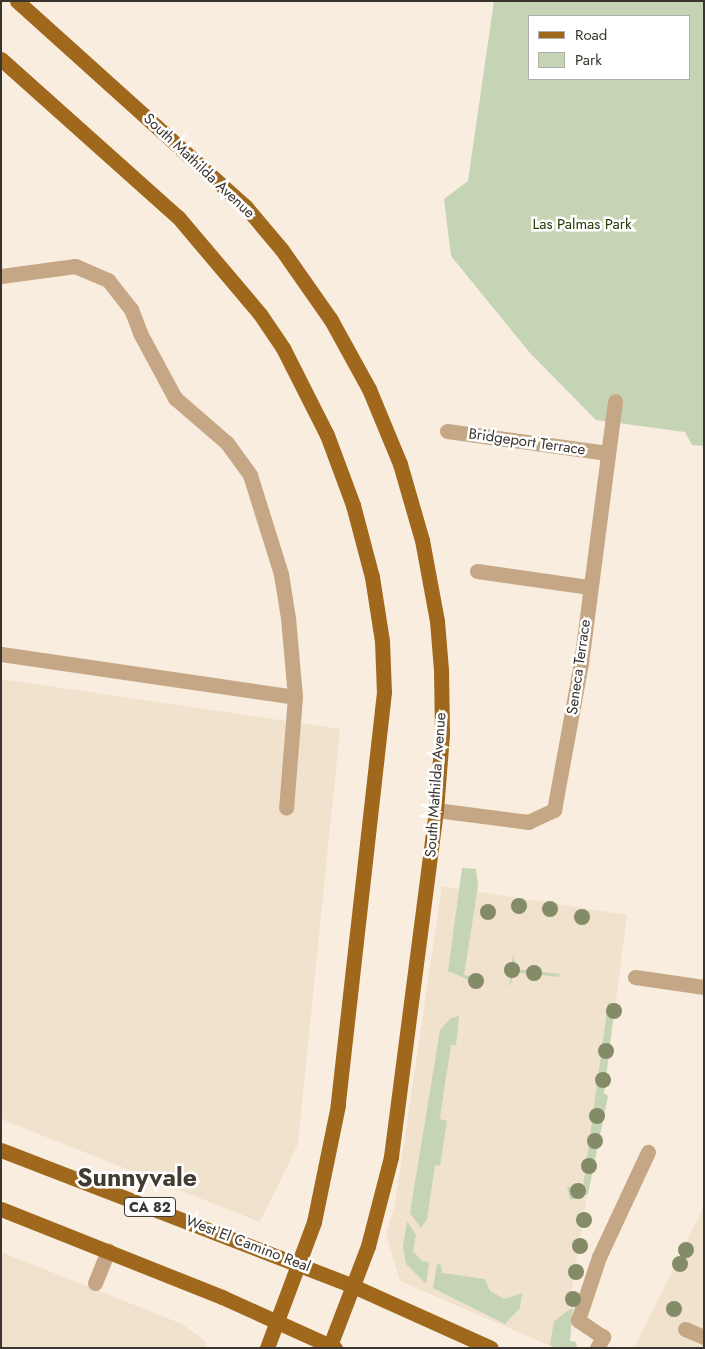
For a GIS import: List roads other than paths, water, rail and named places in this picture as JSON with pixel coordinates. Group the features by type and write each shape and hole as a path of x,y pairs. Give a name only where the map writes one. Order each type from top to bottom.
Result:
{"main road":[{"name":"South Mathilda Avenue","path":"17,1 245,206 306,282 369,389 400,464 430,576 441,670 442,734 436,810 399,1113 378,1215 331,1347"},
{"path":"1,59 178,217 260,314 283,348 327,435 353,505 372,577 382,641 384,692 380,743 338,1105 314,1222 266,1348"},
{"name":"West El Camino Real","path":"1,1150 299,1264 491,1348"},
{"path":"1,1209 108,1250 331,1347"}],"street":[{"path":"1,276 75,266 108,280 131,309 140,333 175,398 209,426 239,457 252,483 281,574 296,697 286,808"},
{"name":"Seneca Terrace","path":"436,810 528,822 554,810 581,663 615,401"},
{"name":"Bridgeport Terrace","path":"447,432 607,453"},
{"path":"477,571 590,586"},
{"path":"1,654 296,697"},
{"path":"635,977 703,984"},
{"path":"597,1348 603,1337 578,1320 599,1257 648,1152"},
{"path":"95,1283 108,1250"},
{"path":"685,1329 704,1337"}],"district":[{"name":"Sunnyvale","path":"137,1177"}],"park label":[{"name":"Las Palmas Park","path":"582,225"}]}
